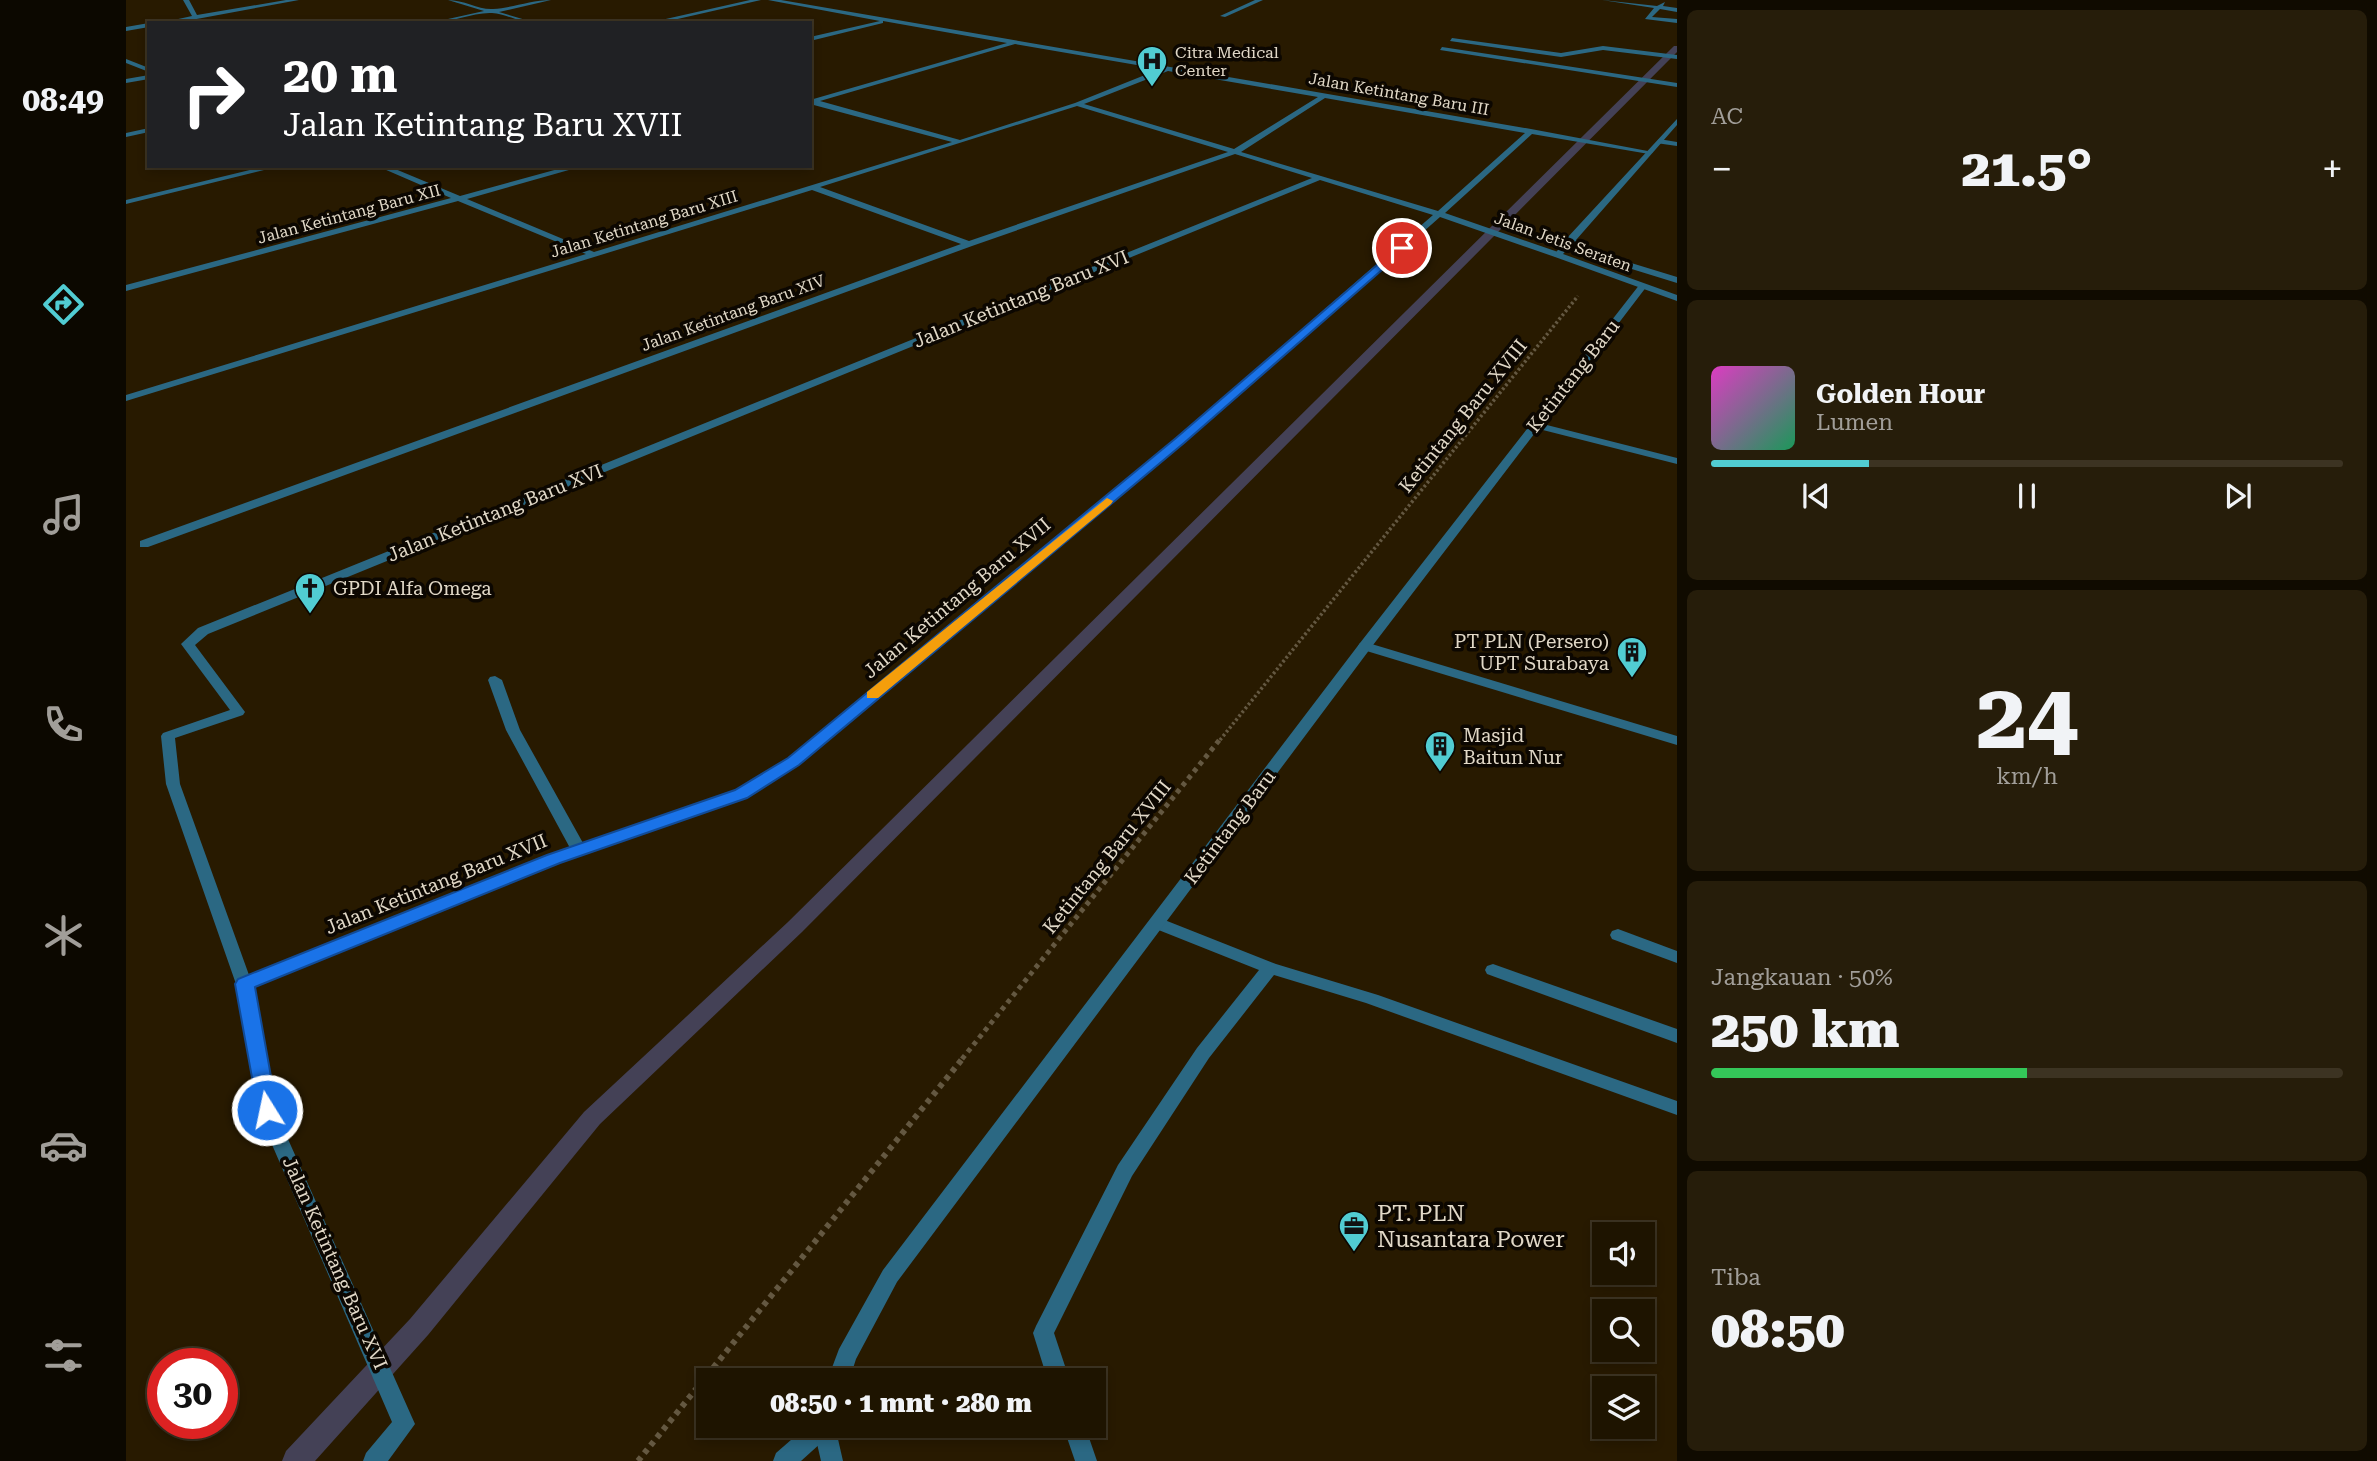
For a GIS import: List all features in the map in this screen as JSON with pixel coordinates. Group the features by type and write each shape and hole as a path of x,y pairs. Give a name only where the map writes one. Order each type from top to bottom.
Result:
{"street":[{"path":"186,0 195,17"},
{"path":"174,21 296,0"},
{"path":"452,0 526,21"},
{"path":"443,21 548,0"},
{"path":"660,21 758,0"},
{"name":"Jalan Ketintang Baru III","path":"771,0 1649,152"},
{"path":"1223,16 1260,0"},
{"path":"1605,0 1677,10"},
{"path":"1666,0 1647,18 1677,22"},
{"path":"812,39 889,20"},
{"path":"126,29 147,25"},
{"path":"1452,40 1561,55 1603,48 1677,57"},
{"path":"812,101 1014,42"},
{"path":"1442,49 1677,85"},
{"path":"126,61 147,69"},
{"name":"Jalan Ketintang Baru XIII","path":"126,398 960,142 1077,104 1167,69"},
{"path":"126,81 147,77"},
{"name":"Jalan Ketintang Baru XIV","path":"144,544 969,244 1235,152 1324,96"},
{"path":"812,101 960,142"},
{"name":"Jalan Jetis Seraten","path":"1077,104 1471,224 1677,298"},
{"path":"1558,255 1677,121"},
{"path":"126,135 147,130"},
{"name":"Jalan Ketintang Baru XVII","path":"244,984 579,850 741,794 794,762 1190,432 1531,131"},
{"path":"1659,141 1677,144"},
{"path":"126,202 268,168"},
{"path":"386,168 593,254"},
{"name":"Jalan Ketintang Baru XII","path":"126,288 572,168"},
{"name":"Jalan Ketintang Baru XVI","path":"374,1461 404,1424 267,1110 244,984 173,784 168,736 238,712 188,644 203,631 1319,178"},
{"path":"812,187 969,244"},
{"name":"Jalan Jetis Seraten","path":"1570,240 1625,264 1677,280"},
{"name":"Ketintang Baru","path":"842,1368 846,1356 891,1276 1365,646 1643,286"},
{"path":"1535,425 1677,461"},
{"path":"1365,646 1677,741"},
{"path":"495,680 513,730 579,850"},
{"path":"1157,923 1269,968 1372,999 1677,1108"},
{"path":"1618,936 1677,957"},
{"path":"1055,1368 1043,1333 1125,1171 1203,1053 1269,968"},
{"path":"1493,970 1677,1036"},
{"path":"784,1461 810,1438"},
{"path":"827,1438 832,1461"},
{"path":"1078,1438 1086,1461"}],"path":[{"name":"Ketintang Baru XVIII","path":"638,1461 1598,271"}],"waterway":[{"path":"296,1461 419,1327 592,1118 795,927 1677,48"}],"slow traffic":[{"path":"873,695 1107,501"}],"place":[{"name":"Citra Medical Center","path":"1152,88"},
{"name":"GPDI Alfa Omega","path":"310,615"},
{"name":"PT PLN (Persero) UPT Surabaya","path":"1632,679"},
{"name":"Masjid Baitun Nur","path":"1440,773"},
{"name":"PT. PLN Nusantara Power","path":"1354,1253"}],"route":[{"path":"267,1110 244,984 554,859 741,794 794,762 1180,441 1402,248"}]}
